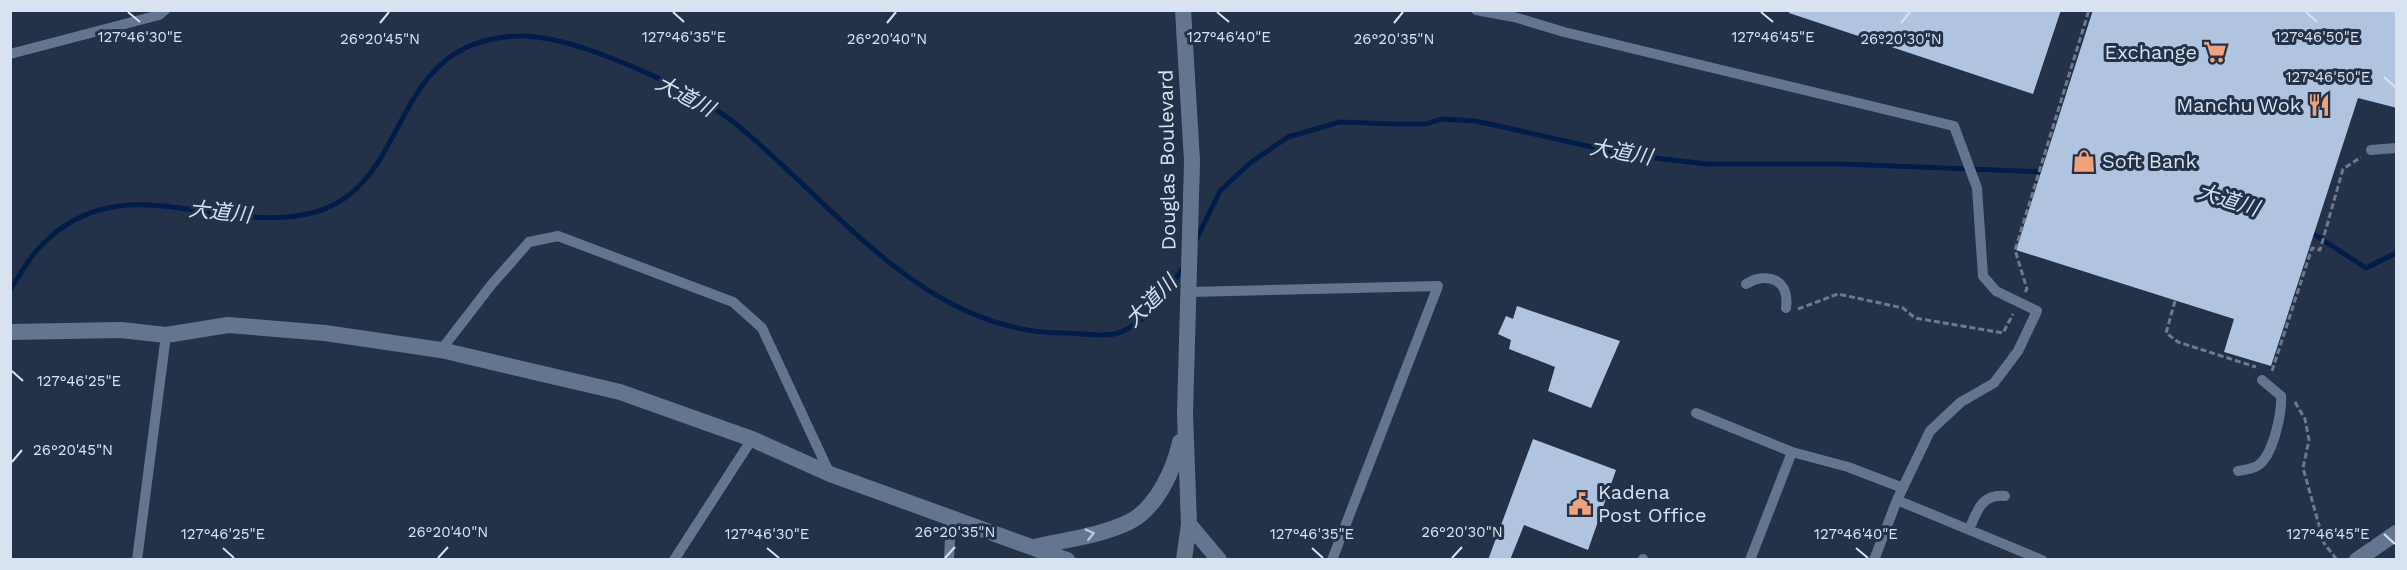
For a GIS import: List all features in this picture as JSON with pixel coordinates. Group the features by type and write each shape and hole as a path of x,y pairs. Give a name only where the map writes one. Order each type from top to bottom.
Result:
{"street":[{"name":"Douglas Boulevard","path":"1183,10 1192,161 1185,414 1189,524 1184,560"},
{"path":"10,332 121,330 166,335 228,325 325,333 441,350 620,392 752,439 830,474 1067,560"},
{"path":"1033,547 1130,522 1150,505 1175,465 1185,414"},
{"path":"1189,524 1219,560"},
{"path":"2357,560 2397,533"}],"lane":[{"path":"10,54 159,15 165,10"},
{"path":"1476,10 1514,17 1585,37 1954,126 1977,188 1983,276 1996,291 2037,311 2018,351 1994,382 1961,402 1930,431 1897,500 1874,560"},
{"path":"2371,150 2397,148"},
{"path":"441,350 492,284 529,242 558,236 733,302 762,328 830,474"},
{"path":"1746,285 1763,276 1772,278 1782,287 1790,309"},
{"path":"1190,292 1438,286 1332,560"},
{"path":"137,560 166,335"},
{"path":"2238,471 2258,466 2271,451 2282,408 2281,396 2265,382"},
{"path":"1696,413 1792,452 1848,467 1903,488"},
{"path":"674,560 752,439"},
{"path":"1750,560 1792,452"},
{"path":"1969,530 1984,499 1993,495 2005,496"},
{"path":"1897,500 2042,560"},
{"path":"949,560 951,518"}],"path":[{"path":"1790,309 1838,294 1903,308 1915,318 2003,333 2027,289 2015,250 2089,10"},
{"path":"2265,382 2312,248 2320,250 2343,169 2371,150"}],"building":[{"path":"1790,10 2061,10 2033,94 1789,13"},
{"path":"2093,10 2397,10 2397,108 2358,98 2271,366 2224,352 2234,319 2016,250"},
{"path":"1517,306 1620,341 1591,408 1548,391 1555,367 1509,349 1511,340 1498,334 1506,316 1513,319"},
{"path":"1533,439 1616,470 1588,550 1524,525 1510,560 1488,560"}],"waterway":[{"name":"大道川","path":"10,290 38,249 69,223 100,210 133,205 167,206 236,216 271,218 307,214 342,200 368,176 387,148 422,86 445,61 478,43 524,36 573,45 632,66 713,108 769,153 883,257 923,287 966,311 1013,327 1064,333 1114,334 1135,325 1154,307 1184,267"},
{"name":"大道川","path":"1195,242 1220,191 1250,163 1288,137 1340,122 1426,124 1441,119 1476,121 1628,155 1707,164 1841,164 2048,172"},
{"name":"大道川","path":"2309,231 2366,268 2396,253"}],"place":[{"name":"Exchange","path":"2215,52"},
{"name":"Manchu Wok","path":"2319,105"},
{"name":"Soft Bank","path":"2084,161"},
{"name":"Kadena Post Office","path":"1580,504"}]}
